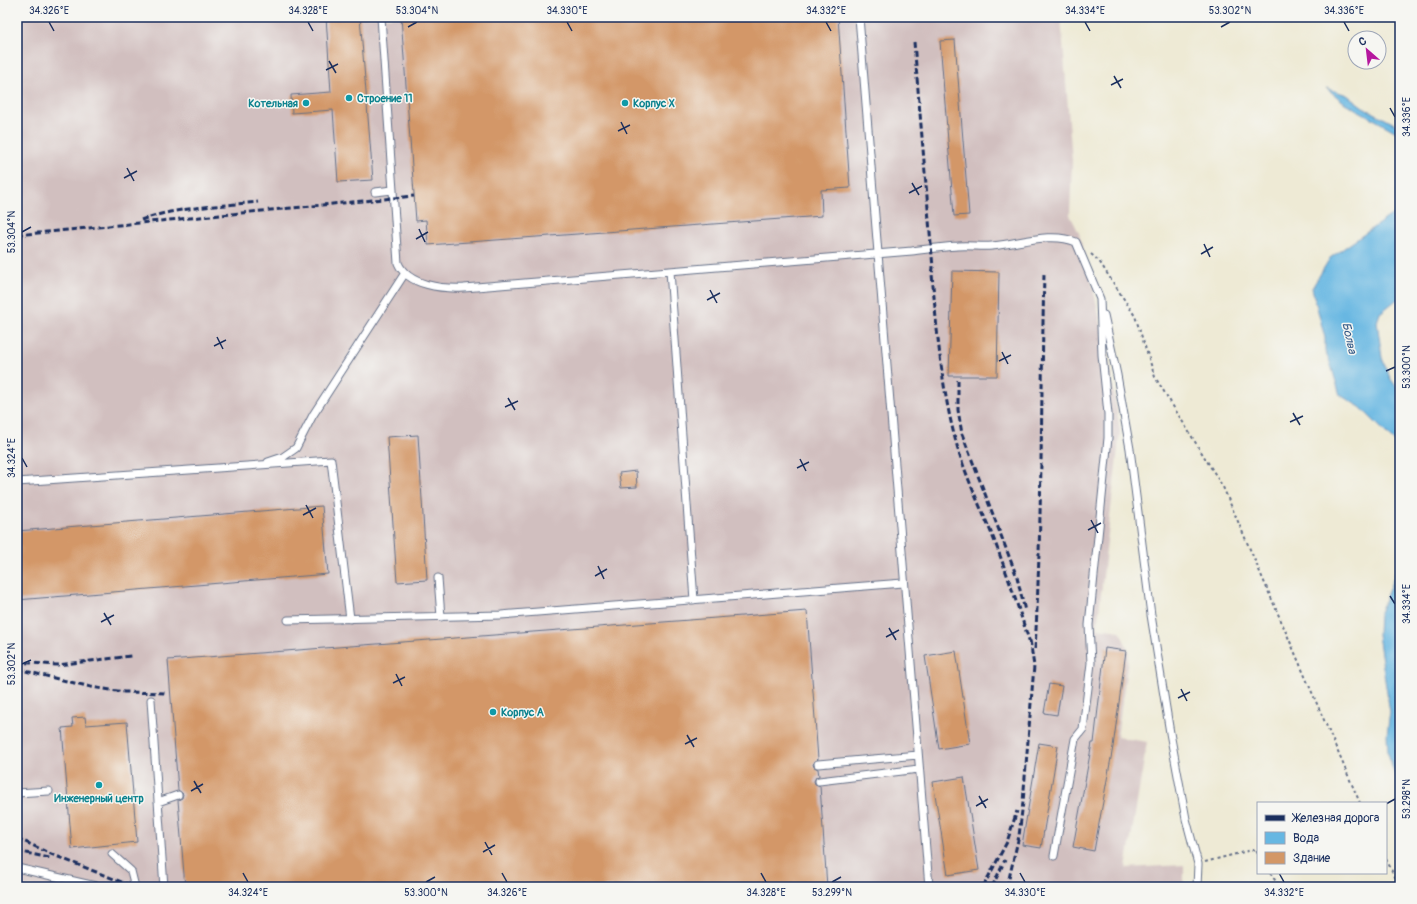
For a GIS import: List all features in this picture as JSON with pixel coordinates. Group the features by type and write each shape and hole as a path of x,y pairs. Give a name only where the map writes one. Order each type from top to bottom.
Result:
{"lane":[{"path":"381,17 398,262 405,273 432,286 449,289 958,246 992,246 1018,240 1056,237 1066,237 1076,242 1100,299 1117,375 1130,449 1151,615 1170,733 1186,819 1198,864 1197,887"},
{"path":"859,17 903,583 929,887"},
{"path":"376,192 393,190"},
{"path":"670,271 694,600"},
{"path":"256,465 283,457 296,448 313,415 405,273"},
{"path":"1054,856 1075,739 1082,729 1091,663 1089,625 1108,422 1102,355 1100,299"},
{"path":"17,482 331,460 350,619"},
{"path":"438,578 441,617"},
{"path":"288,620 501,615 903,583"},
{"path":"151,700 164,887"},
{"path":"818,764 918,755"},
{"path":"819,781 919,769"},
{"path":"17,794 49,791"},
{"path":"158,802 178,795"},
{"path":"112,854 131,871 135,887"},
{"path":"17,868 100,887"}],"path":[{"path":"1076,242 1099,261 1135,316 1155,377 1223,487 1360,802"},
{"path":"1198,864 1255,849 1257,852"},
{"path":"1387,860 1400,887"},
{"path":"1271,874 1280,887"}],"shaded area":[{"path":"17,17 1061,17 1072,161 1070,215 1079,233 1090,275 1107,351 1120,431 1097,628 1120,631 1129,652 1117,737 1147,742 1126,868 1184,865 1184,887 17,887"}],"water":[{"path":"1326,88 1347,95 1363,107 1400,127 1400,134 1345,103"},
{"name":"Болва","path":"1400,209 1400,297 1380,313 1377,322 1382,358 1390,378 1400,392 1400,447 1360,407 1340,395 1330,362 1325,352 1325,338 1312,288 1330,258"},
{"path":"1400,561 1400,784 1394,773 1388,753 1387,734 1390,712 1378,635 1379,615"}],"building":[{"name":"Строение 11","path":"326,17 360,17 373,180 338,182 333,110 292,113 291,95 331,92"},
{"name":"Корпус Х","path":"401,17 838,17 850,188 821,190 822,216 428,245 426,220 416,221"},
{"path":"955,40 969,215 954,216 940,41"},
{"path":"952,271 999,272 997,376 949,376"},
{"path":"418,435 427,580 397,582 387,437"},
{"path":"636,471 637,487 621,488 619,473"},
{"path":"322,506 328,574 17,600 17,531"},
{"name":"Корпус А","path":"807,611 818,759 813,764 814,767 818,769 819,776 816,777 814,781 815,784 820,786 827,887 185,887 178,800 182,798 183,794 178,790 168,660"},
{"path":"1105,648 1126,651 1113,747 1094,851 1073,847 1092,743 1094,743"},
{"path":"956,651 970,744 939,749 925,656"},
{"path":"1049,684 1062,686 1057,715 1044,713"},
{"name":"Инженерный центр","path":"85,717 86,725 127,722 137,842 72,849 62,728 73,727 72,718"},
{"path":"1039,743 1058,746 1041,848 1022,845"},
{"path":"964,777 979,870 948,875 933,782"}],"railway":[{"path":"17,20 21,17"},
{"path":"914,42 940,358 951,421 964,466 993,537 1031,646"},
{"path":"17,235 414,196"},
{"path":"141,220 169,212 258,202"},
{"path":"1035,649 1040,508 1044,274"},
{"path":"958,380 958,410 962,434 1017,577 1025,611"},
{"path":"1007,887 1019,836 1023,802 1034,666 1030,640"},
{"path":"17,662 57,665 131,656"},
{"path":"17,669 91,687 124,692 166,693"},
{"path":"983,887 1007,842 1017,811"},
{"path":"17,838 51,854 134,887"},
{"path":"17,851 50,858"},
{"path":"992,887 1005,860"}],"place":[{"name":"Строение 11","path":"349,98"},
{"name":"Котельная","path":"306,103"},
{"name":"Корпус Х","path":"625,103"},
{"name":"Корпус А","path":"493,712"},
{"name":"Инженерный центр","path":"99,785"}]}
